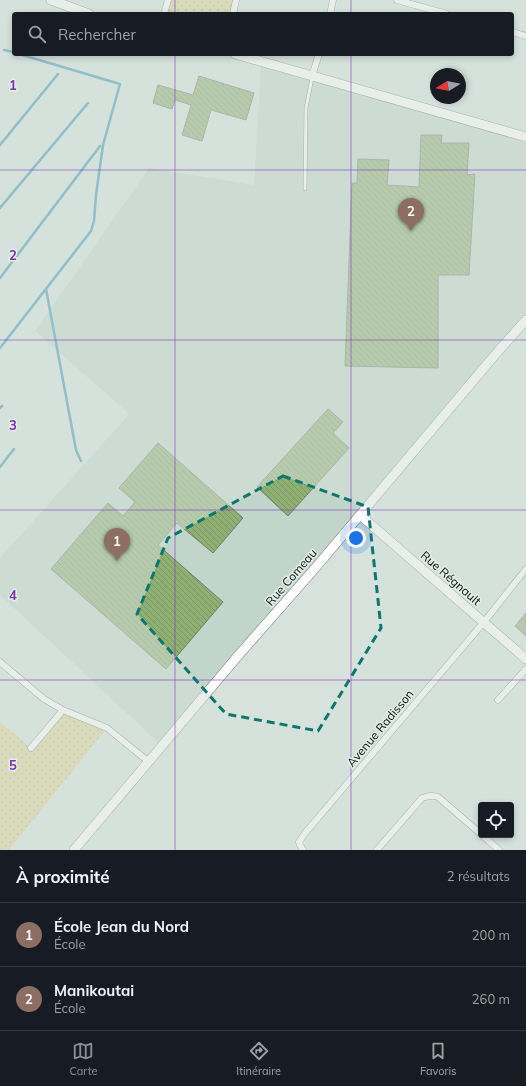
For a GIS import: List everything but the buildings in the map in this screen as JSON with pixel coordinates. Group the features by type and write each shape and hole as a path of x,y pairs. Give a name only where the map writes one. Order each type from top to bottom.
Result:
{"street":[{"path":"51,0 69,3 85,12"},
{"path":"165,12 168,0"},
{"path":"233,12 236,0"},
{"path":"330,12 333,0"},
{"path":"397,0 440,12"},
{"path":"514,33 526,36"},
{"path":"242,56 526,137"},
{"path":"312,76 317,56"},
{"name":"Rue Comeau","path":"74,850 526,320"},
{"name":"Rue Régnault","path":"360,516 526,659"},
{"path":"484,622 526,569"},
{"name":"Avenue Radisson","path":"303,850 300,846 300,842 306,832 484,622"},
{"path":"0,662 44,700 63,710 107,728 149,762"},
{"path":"498,700 526,669"},
{"path":"31,748 63,710"},
{"path":"377,850 422,798 427,796 433,795 438,797 478,832"},
{"path":"485,838 499,850"}],"lane":[{"path":"305,189 306,108 312,76"}],"highlighted area":[{"path":"283,476 368,507 381,628 318,731 226,714 137,614 168,538"}],"shaded area":[{"path":"165,0 234,0 231,12 162,12"},
{"path":"261,66 526,141 526,313 160,744 0,595 0,558 129,414 35,331 149,168 254,185"},
{"path":"63,710 107,728 9,850 0,850 0,722 31,748"}],"waterway":[{"path":"4,50 12,52"},
{"path":"0,348 91,231 94,221 103,145 120,84 26,56"},
{"path":"0,145 58,74"},
{"path":"0,208 88,103"},
{"path":"0,278 100,146"},
{"path":"46,289 76,450 81,461"},
{"path":"0,467 14,449"}],"place":[{"name":"Manikoutai","path":"411,231"},
{"name":"École Jean du Nord","path":"117,561"}]}
